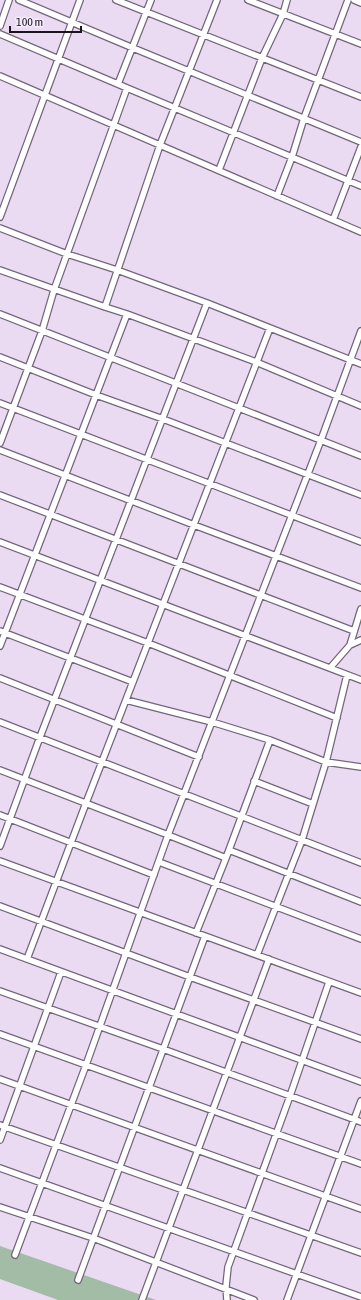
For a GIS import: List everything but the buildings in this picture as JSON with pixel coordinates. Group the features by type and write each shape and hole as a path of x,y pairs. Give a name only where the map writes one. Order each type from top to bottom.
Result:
{"street":[{"path":"0,26 10,0"},
{"path":"19,0 361,142"},
{"path":"0,217 80,0"},
{"path":"116,0 361,97"},
{"path":"118,84 151,0"},
{"path":"105,307 160,145 217,0"},
{"path":"248,0 361,44"},
{"path":"218,170 262,58 283,14 287,0"},
{"path":"277,196 348,0"},
{"path":"354,0 361,3"},
{"path":"0,34 361,186"},
{"path":"0,76 361,232"},
{"path":"0,443 42,330 54,290 127,88"},
{"path":"333,220 361,147"},
{"path":"0,228 67,254 117,270 361,364"},
{"path":"0,270 54,290 127,314 256,362 361,406"},
{"path":"0,846 40,737 207,304"},
{"path":"0,314 111,356 361,456"},
{"path":"0,646 3,632 20,594 127,314"},
{"path":"27,959 270,328"},
{"path":"16,1255 72,1105 168,835 292,516 361,331"},
{"path":"0,357 96,395 163,419 361,495"},
{"path":"0,403 361,542"},
{"path":"0,450 276,557 361,588"},
{"path":"0,495 354,631"},
{"path":"0,542 361,680"},
{"path":"0,587 148,643 337,718"},
{"path":"350,645 361,609"},
{"path":"3,632 133,682"},
{"path":"330,668 350,645 361,640"},
{"path":"257,955 302,840 326,762 347,675"},
{"path":"0,678 199,757"},
{"path":"126,700 212,722 270,740 326,762 361,767"},
{"path":"0,722 103,761 361,864"},
{"path":"196,933 270,740"},
{"path":"0,770 226,858"},
{"path":"254,781 313,804"},
{"path":"0,815 154,875"},
{"path":"229,850 361,902"},
{"path":"0,861 361,993"},
{"path":"159,862 361,939"},
{"path":"0,906 361,1039"},
{"path":"78,1280 148,1088 206,936"},
{"path":"0,949 361,1082"},
{"path":"142,1300 269,959"},
{"path":"0,1140 2,1125 20,1086 61,972"},
{"path":"227,1300 226,1289 228,1267 233,1251 290,1096 329,982"},
{"path":"0,990 361,1122"},
{"path":"0,1034 361,1164"},
{"path":"0,1079 361,1209"},
{"path":"286,1300 361,1101"},
{"path":"2,1125 361,1253"},
{"path":"0,1168 361,1298"},
{"path":"0,1207 156,1261 254,1300"}],"green space":[{"path":"0,1246 156,1300 58,1300 0,1279"}]}
